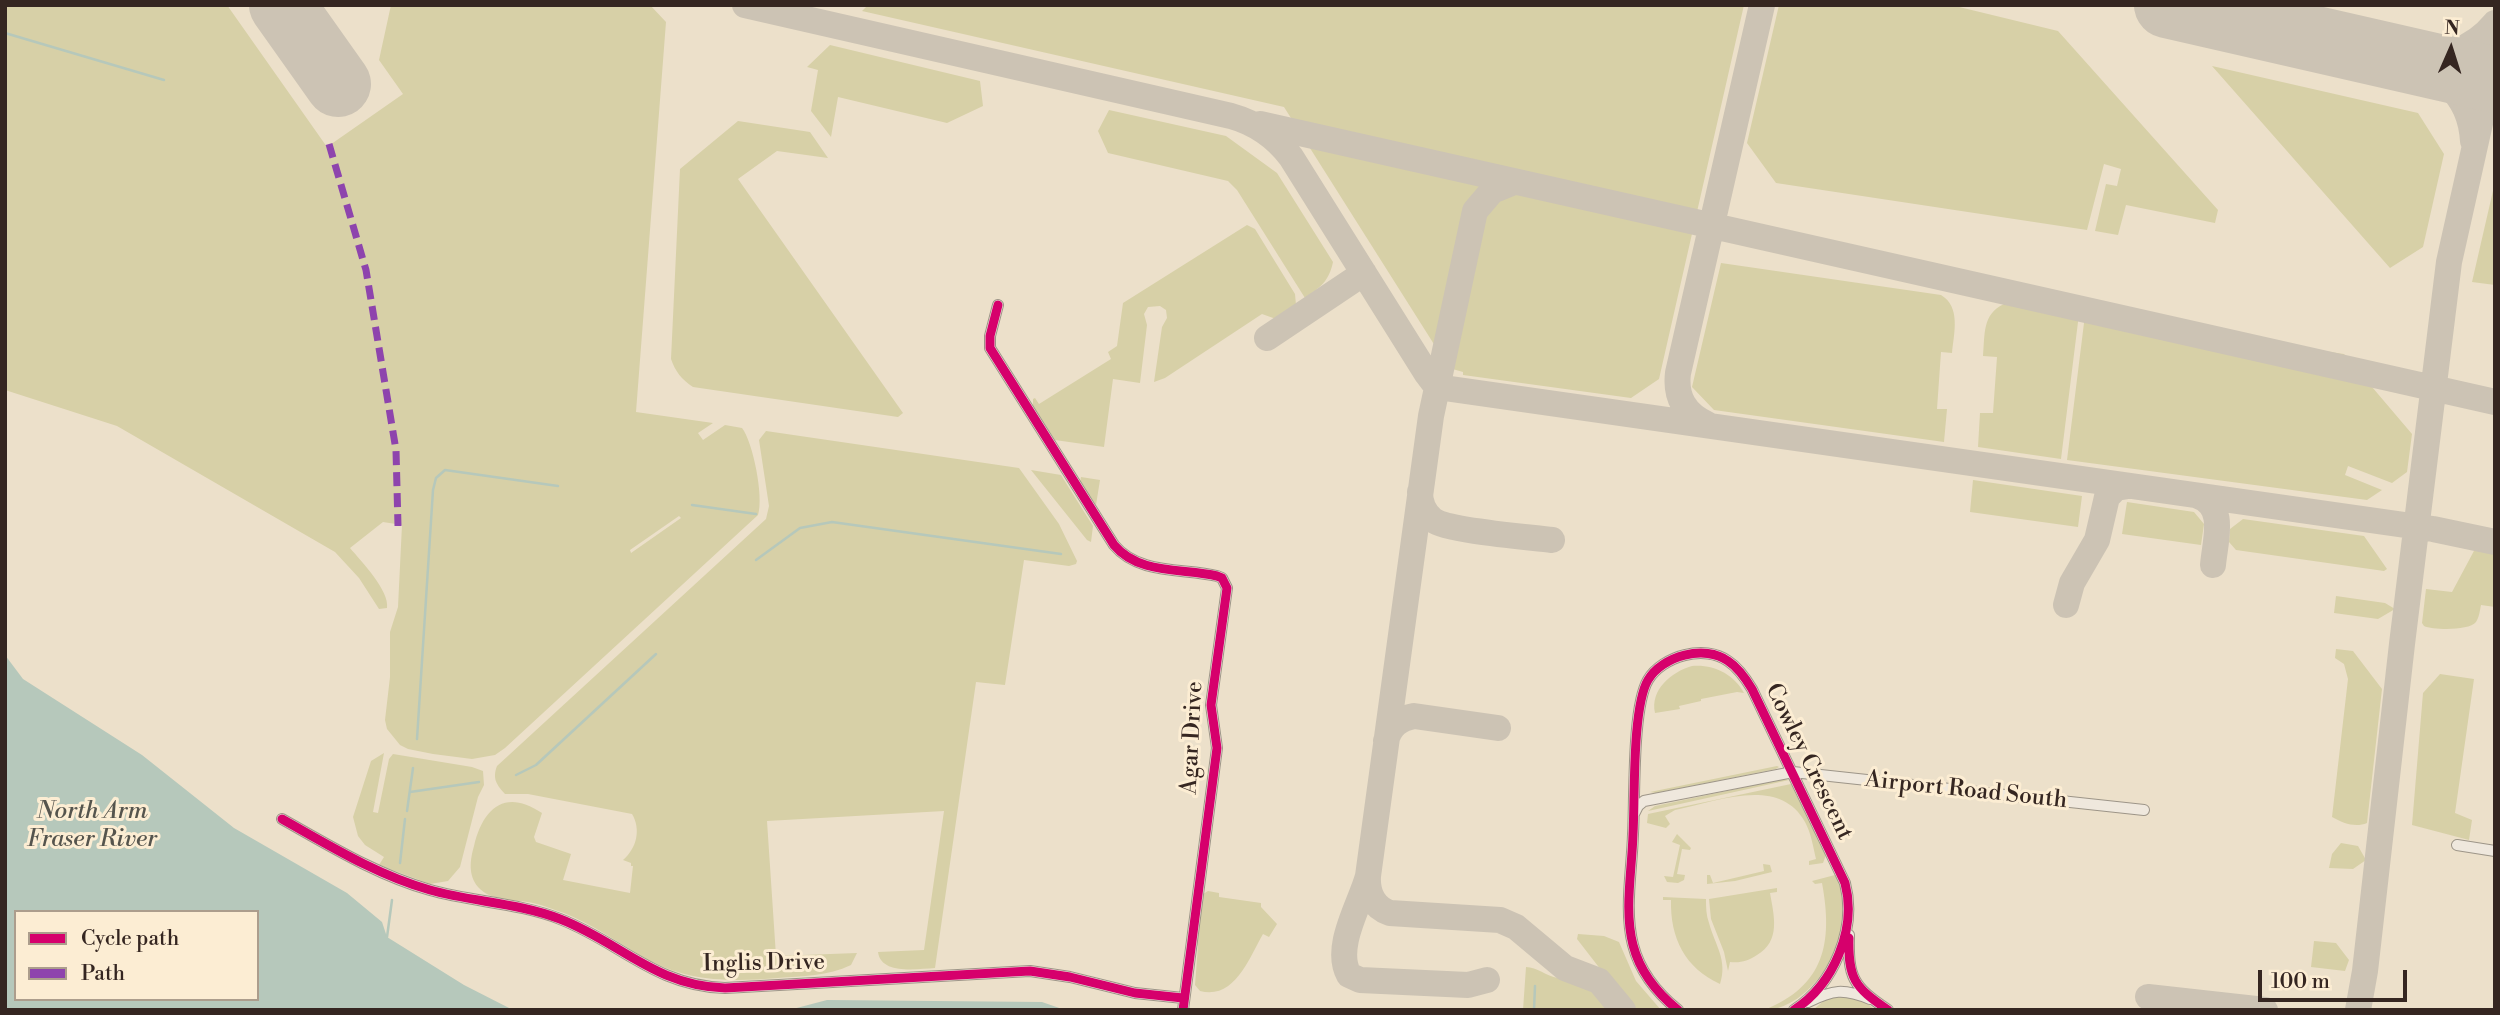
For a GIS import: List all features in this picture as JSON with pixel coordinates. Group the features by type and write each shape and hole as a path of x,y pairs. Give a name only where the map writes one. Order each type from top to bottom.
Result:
{"street":[{"name":"Agar Drive","path":"998,305 989,340 994,355 1114,545 1124,555 1140,564 1217,576 1222,578 1227,587 1211,705 1217,748 1183,1004"},
{"name":"Cowley Crescent","path":"1678,1010 1660,994 1646,976 1631,939 1629,920 1642,693 1648,680 1665,663 1694,654 1726,659 1739,670 1752,689 1845,883 1850,913 1834,966 1818,988 1796,1008"},
{"name":"Airport Road South","path":"1634,817 1636,809 1644,801 1793,772 2144,810"},
{"name":"Inglis Drive","path":"282,820 389,877 446,894 561,919 650,969 678,981 702,987 725,988 1030,971 1070,976 1183,1004"},
{"path":"2457,845 2495,851"},
{"path":"1850,913 1851,972 1857,985 1875,1002"},
{"path":"1796,1008 1823,995 1840,991 1854,993 1888,1010"}],"shaded area":[{"path":"5,5 227,5 327,147 403,94 379,60 391,5 650,5 666,22 636,412 713,423 698,433 703,440 725,425 742,428 753,457 758,483 758,515 505,748 495,755 472,759 433,754 400,745 387,729 385,720 390,677 390,632 398,607 402,525 383,522 350,548 374,576 384,593 387,608 379,609 359,578 335,552 117,426 5,390","holes":["679,516 681,518 631,553 630,550"]},
{"path":"868,5 1744,5 1659,379 1631,398 1463,375 1463,372 1449,368 1284,107 862,11"},
{"path":"1779,5 1951,5 2058,31 2218,210 2215,223 2126,205 2118,235 2095,231 2106,184 2117,186 2121,169 2104,164 2087,230 1776,183 1747,143"},
{"path":"830,45 980,81 983,106 947,123 838,97 831,137 811,111 818,70 807,67"},
{"path":"2212,66 2418,113 2444,154 2423,247 2390,268"},
{"path":"1109,110 1226,136 1277,173 1333,262 1324,283 1305,298 1237,190 1228,181 1108,153 1098,131"},
{"path":"738,121 810,132 828,158 777,151 738,179 903,413 898,417 693,387 682,378 675,367 671,359 680,169"},
{"path":"2495,182 2495,285 2472,282"},
{"path":"1247,225 1255,229 1295,294 1296,305 1276,319 1262,314 1165,378 1154,382 1162,327 1167,318 1166,310 1160,306 1148,307 1144,314 1147,325 1140,383 1113,379 1104,447 1055,440 1033,406 1033,399 1039,404 1111,359 1108,352 1117,346 1123,303"},
{"path":"1721,263 1941,295 1951,306 1955,321 1952,353 1941,352 1937,409 1947,409 1944,442 1714,410 1692,387"},
{"path":"2004,304 2079,314 2061,459 1978,447 1980,413 1993,413 1997,357 1983,356 1986,326 1992,313"},
{"path":"2085,315 2344,354 2412,434 2407,472 2392,483 2348,466 2345,475 2382,490 2367,500 2067,460"},
{"path":"766,431 1019,468 1059,524 1077,561 1069,566 1024,560 1005,685 976,682 935,968 893,967 881,959 878,952 924,950 944,811 767,821 776,956 857,953 851,965 815,975 726,980 692,976 643,957 574,917 537,904 504,899 483,892 473,878 472,857 483,821 498,806 517,802 542,813 534,837 536,842 571,854 563,880 630,893 633,866 623,860 632,850 636,838 632,814 528,794 505,794 496,782 497,766 766,519 769,506 759,440"},
{"path":"1031,470 1061,475 1093,526 1091,542 1087,540"},
{"path":"1081,477 1100,480 1096,505 1080,482"},
{"path":"1973,480 2082,496 2078,527 1970,512"},
{"path":"2127,502 2194,512 2204,524 2201,545 2122,534"},
{"path":"2243,519 2364,536 2387,569 2384,571 2236,550 2229,542 2230,529"},
{"path":"2475,549 2495,554 2495,607 2481,605 2476,622 2466,627 2443,629 2424,626 2422,623 2426,589 2452,592"},
{"path":"2336,596 2385,603 2395,609 2378,619 2334,613"},
{"path":"2336,649 2353,651 2382,689 2367,823 2358,825 2332,817 2348,679 2344,664 2335,658"},
{"path":"1692,666 1708,667 1722,672 1735,680 1744,693 1701,699 1679,706 1680,709 1655,713 1656,697 1664,683"},
{"path":"2440,674 2474,679 2455,813 2472,820 2469,840 2412,825 2423,693"},
{"path":"384,753 373,812 378,813 389,759 393,754 483,771 484,785 478,797 460,867 448,881 430,884 379,865 384,857 365,845 358,836 353,817 371,761"},
{"path":"1779,767 1776,769 1650,792"},
{"path":"1789,780 1648,811 1655,806"},
{"path":"1791,784 1826,855 1823,863 1809,865 1809,861 1816,859 1812,840 1805,822 1794,808 1779,799 1763,795 1727,798 1675,810 1665,816 1670,824 1666,828 1647,823 1648,814"},
{"path":"1677,834 1691,848 1682,849 1677,874 1685,875 1684,880 1678,883 1667,882 1664,876 1673,877 1680,845 1672,842"},
{"path":"2341,843 2358,846 2366,860 2353,869 2329,868 2332,854"},
{"path":"1763,864 1770,865 1772,872 1735,881 1707,884 1707,875 1710,875 1713,883 1764,871"},
{"path":"1835,875 1843,893 1844,915 1840,937 1831,959 1818,979 1802,995 1784,1006 1764,1010 1800,988 1812,975 1820,960 1825,943 1825,904 1822,883 1815,884 1812,881"},
{"path":"1777,888 1777,892 1770,893 1774,927 1770,943 1751,959 1730,962 1728,971 1724,952 1711,919 1709,899"},
{"path":"1208,891 1219,893 1219,897 1261,903 1261,907 1277,924 1269,937 1263,934 1246,965 1232,983 1212,992 1200,991 1195,985 1196,944 1203,894"},
{"path":"1663,897 1706,899 1708,920 1722,960 1720,984 1697,969 1682,950 1673,927 1671,900 1663,900"},
{"path":"1578,934 1604,936 1619,942 1636,981 1661,1010 1632,1010 1577,939"},
{"path":"2314,941 2336,943 2349,960 2345,971 2311,967"},
{"path":"1526,967 1558,978 1598,984 1616,1010 1523,1010"},
{"path":"1844,995 1861,999 1876,1010 1813,1010 1827,998"}],"water":[{"name":"North Arm Fraser River","path":"5,655 23,679 142,755 234,828 347,893 382,922 387,937 464,985 513,1010 5,1010"},
{"path":"827,1000 1042,1002 1065,1010 789,1010"}],"waterway":[{"path":"5,33 164,80"},
{"path":"417,739 433,490 436,478 445,470 558,486"},
{"path":"692,505 756,514"},
{"path":"756,560 800,528 832,522 1061,554"},
{"path":"516,775 536,765 656,654"},
{"path":"407,811 413,768"},
{"path":"410,792 479,782"},
{"path":"400,863 405,819"},
{"path":"387,937 392,900"},
{"path":"1534,1010 1535,986"}],"taxiway":[{"path":"745,5 1249,122 1272,137 1291,157 1427,374 1433,382 1444,388 2433,529 2495,542"},
{"path":"1707,424 1683,404 1678,390 1678,373 1762,5"},
{"path":"2406,57 2444,55 2466,47 2495,23"},
{"path":"2358,1010 2365,971 2449,262 2495,56"},
{"path":"2392,57 2423,69 2448,85 2465,108 2473,141"},
{"path":"1260,124 2495,402"},
{"path":"1487,980 1468,985 1360,980 1349,975 1344,952 1350,925 1368,876 1431,416 1475,211 1492,191 1514,182"},
{"path":"1267,338 1364,273"},
{"path":"2066,605 2072,583 2097,540 2107,497 2116,488 2128,486"},
{"path":"1420,492 1425,511 1441,524 1552,540"},
{"path":"2198,496 2207,501 2216,516 2217,535 2213,565"},
{"path":"1386,741 1396,724 1414,716 1498,728"},
{"path":"1368,876 1372,899 1390,913 1500,920 1516,927 1565,968 1599,981 1623,1010"},
{"path":"2148,997 2265,1010"}],"runway":[{"path":"282,5 338,84"},
{"path":"2167,5 2495,80"}],"marked path":[{"path":"329,144 366,270 396,450 398,526"}],"cycle path":[{"path":"998,305 990,336 990,348 1114,545 1124,555 1149,566 1217,576 1222,578 1227,588 1211,705 1217,748 1183,1010"},
{"path":"1678,1010 1656,989 1645,973 1636,955 1630,932 1635,754 1639,711 1648,680 1673,659 1696,653 1719,656 1739,670 1747,681 1845,883 1848,919 1839,954 1821,986 1794,1010"},
{"path":"282,819 354,859 410,884 528,909 560,919 658,971 678,980 700,985 725,988 1030,971 1070,977 1135,993 1183,998"},
{"path":"1849,938 1850,963 1855,980 1867,995 1888,1010"}]}
